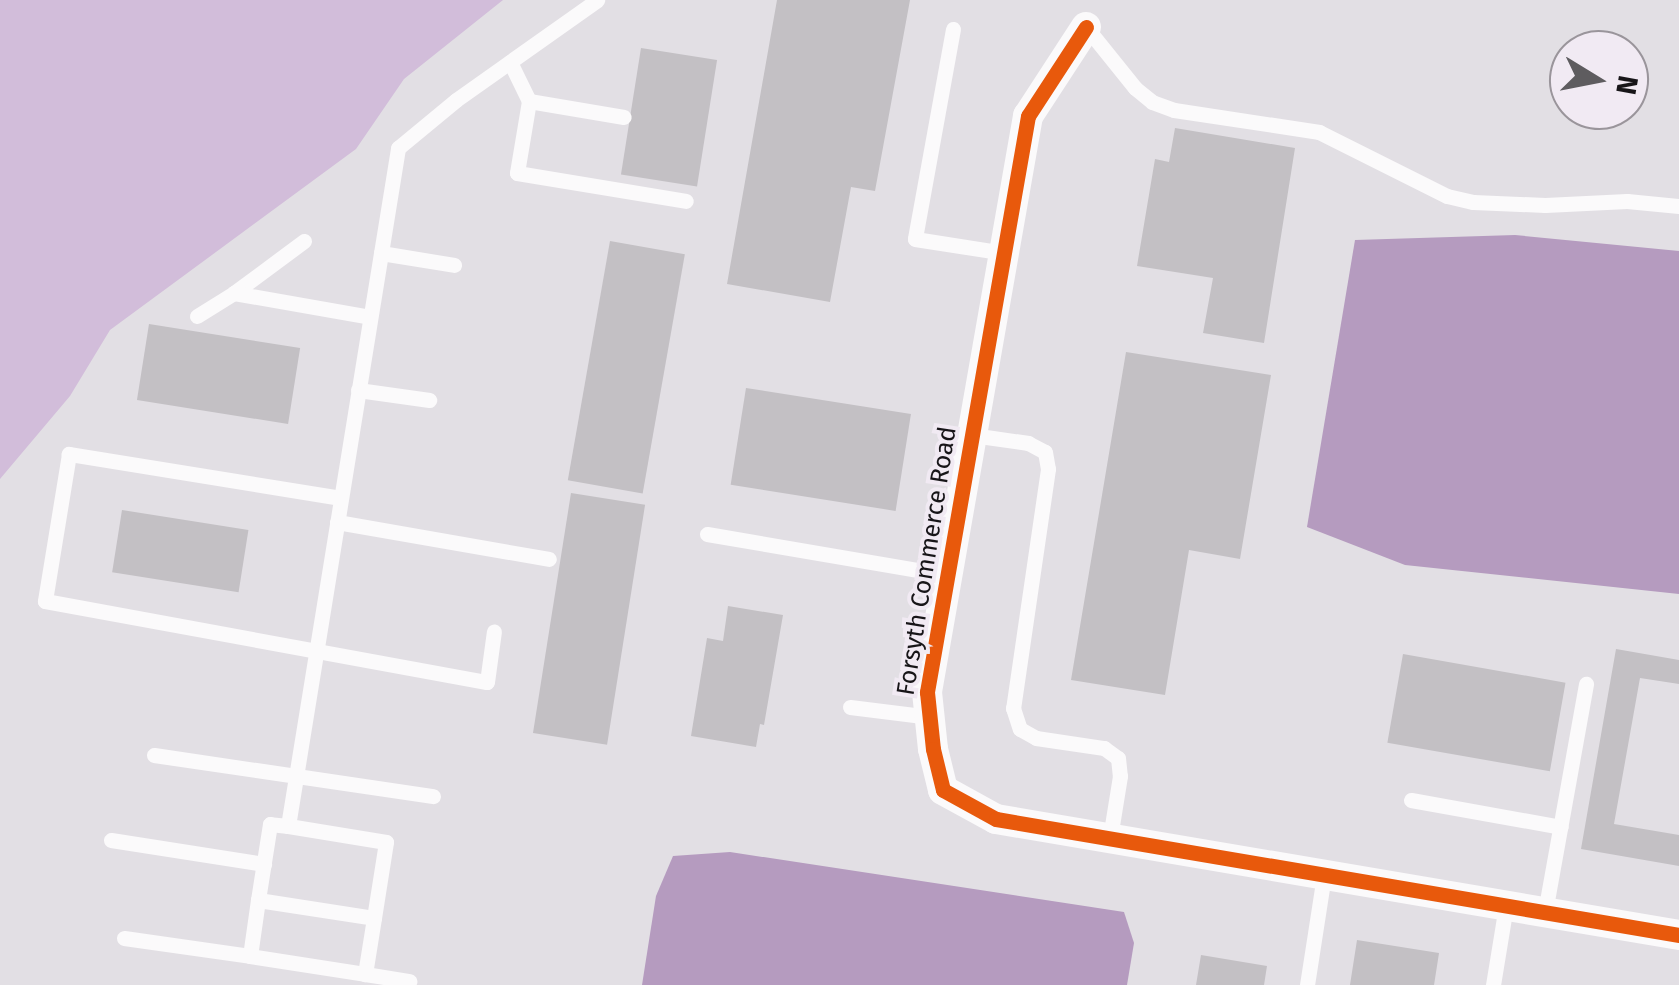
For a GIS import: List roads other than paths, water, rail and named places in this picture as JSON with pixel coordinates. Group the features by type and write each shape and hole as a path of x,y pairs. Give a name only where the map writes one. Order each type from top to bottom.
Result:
{"street":[{"name":"Forsyth Commerce Road","path":"1086,27 1028,116 927,692 943,790 996,819 1679,935"}],"lane":[{"path":"288,826 398,148 597,0"},
{"path":"1086,27 1134,88 1152,102 1174,110 1319,132 1447,196 1491,203 1628,200 1679,206"},
{"path":"952,30 915,239 1004,253"},
{"path":"510,62 529,101 517,173 686,200"},
{"path":"529,101 624,117"},
{"path":"198,316 304,240"},
{"path":"380,253 454,265"},
{"path":"234,293 370,317"},
{"path":"358,390 429,400"},
{"path":"972,435 1028,443 1045,452 1048,469 1012,708 1020,729 1036,738 1104,748 1118,758 1120,776 1110,838"},
{"path":"341,498 69,454 45,601 315,647 487,682 494,631"},
{"path":"337,522 549,559"},
{"path":"707,534 948,575"},
{"path":"1546,912 1586,684"},
{"path":"850,707 930,717"},
{"path":"154,755 433,796"},
{"path":"1411,800 1561,827"},
{"path":"250,956 270,824 288,826 386,842 365,974"},
{"path":"111,840 264,864"},
{"path":"1307,985 1324,875"},
{"path":"258,900 374,918"},
{"path":"1493,985 1506,906"},
{"path":"124,938 408,981"}]}
